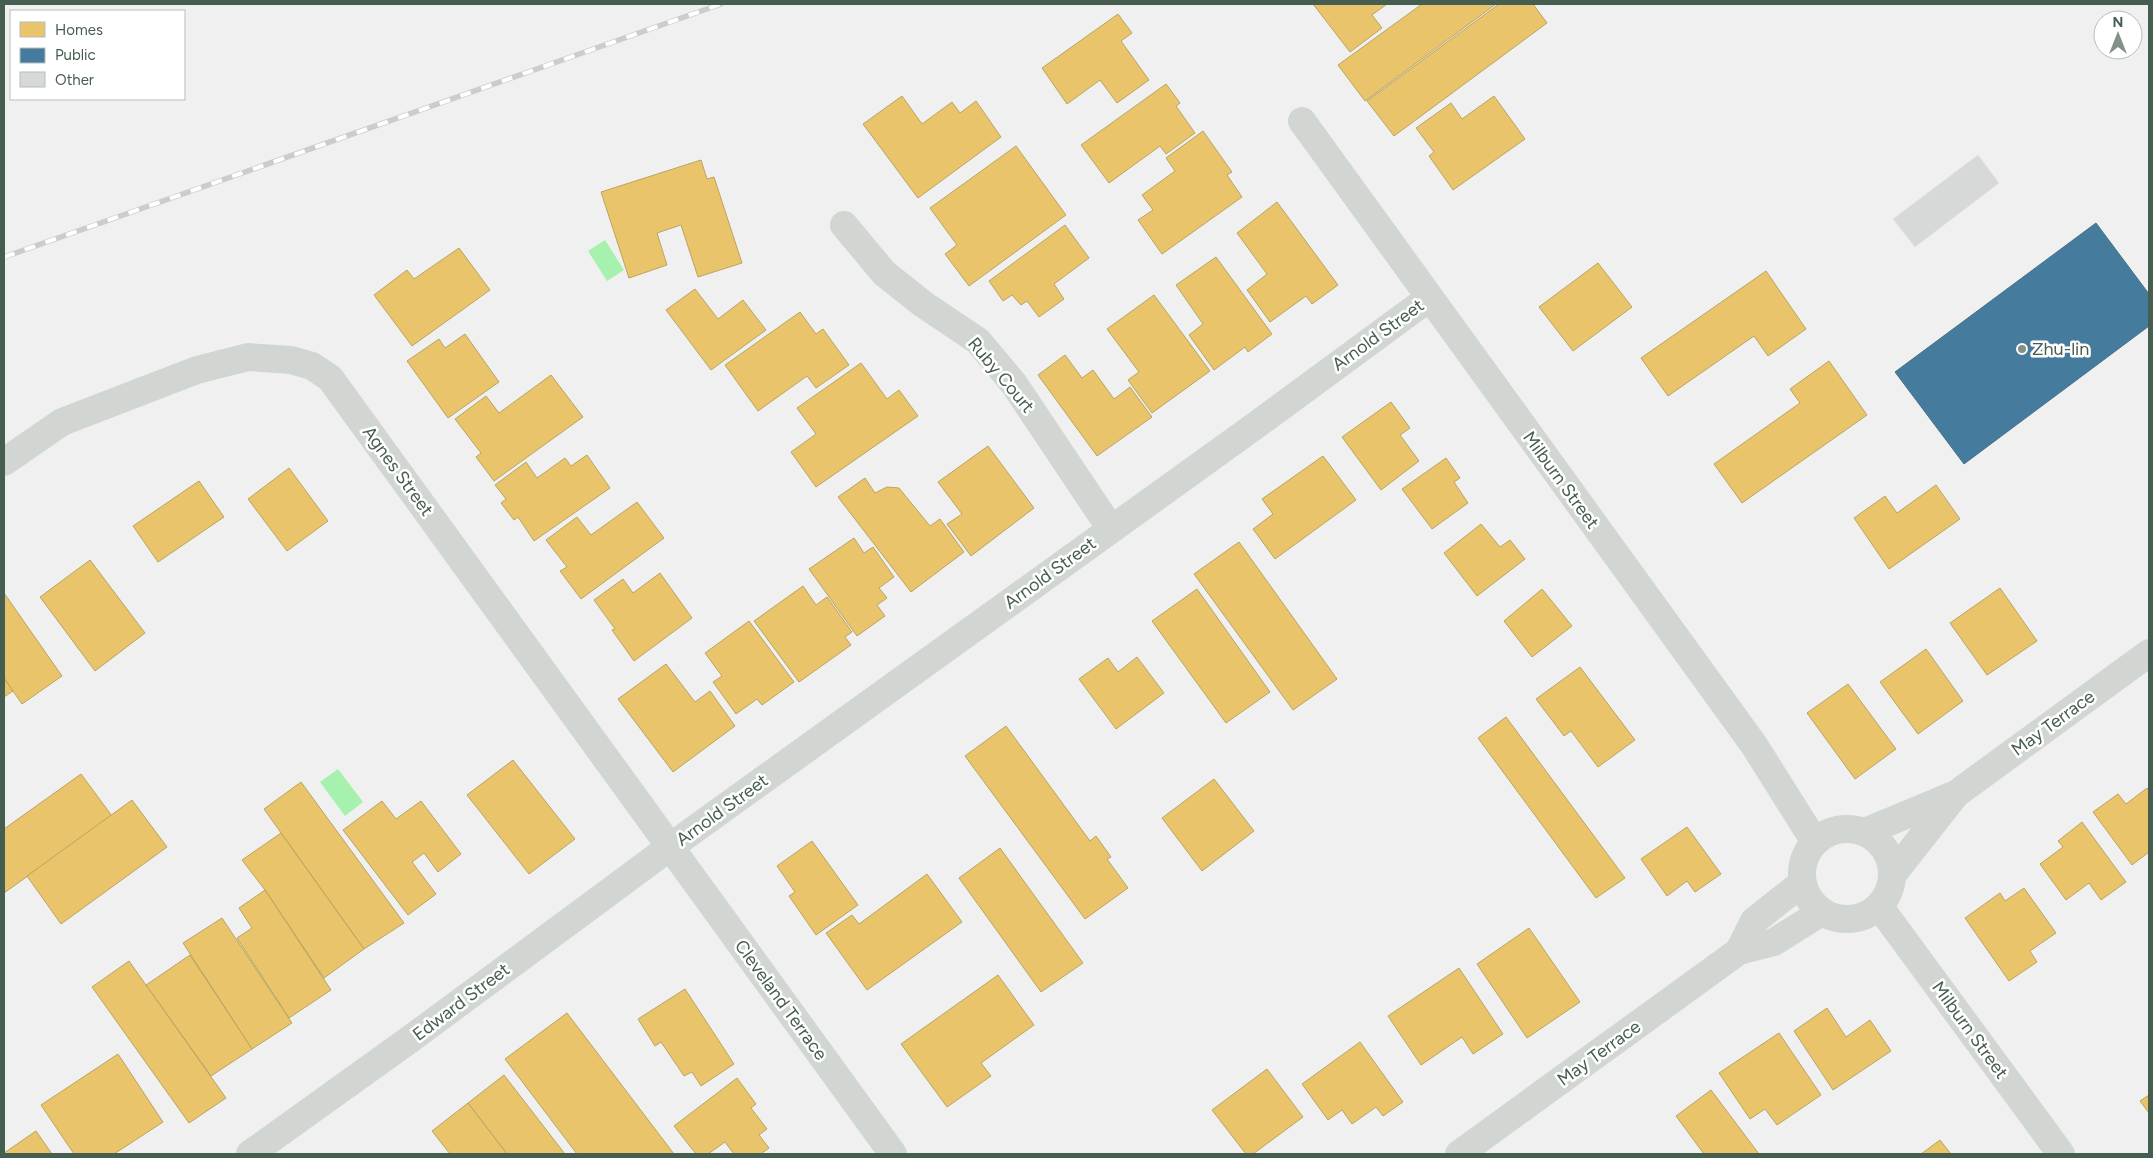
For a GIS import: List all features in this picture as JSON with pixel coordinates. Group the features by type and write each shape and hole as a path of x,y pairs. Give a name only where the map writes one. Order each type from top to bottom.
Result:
{"street":[{"name":"Milburn Street","path":"1302,121 1754,745 1815,842"},
{"name":"Ruby Court","path":"844,225 884,274 923,304 978,341 1014,384 1111,529"},
{"name":"Arnold Street","path":"670,846 1429,298"},
{"name":"Agnes Street","path":"7,460 62,422 198,370 248,356 291,360 312,366 330,378 670,846"},
{"name":"May Terrace","path":"1865,832 1956,794 2149,653"},
{"name":"May Terrace","path":"1893,874 1956,794"},
{"path":"1852,829 1865,832 1876,839 1885,849 1891,861 1893,874 1887,896 1879,906 1867,915 1852,919 1836,918 1822,912 1813,904 1806,894 1802,883 1802,868 1806,854 1815,842 1826,834 1838,830 1852,829"},
{"name":"Edward Street","path":"250,1154 409,1040 670,846"},
{"name":"Cleveland Terrace","path":"670,846 893,1154"},
{"name":"May Terrace","path":"1739,951 1754,921 1802,883"},
{"name":"Milburn Street","path":"1879,906 2061,1154"},
{"name":"May Terrace","path":"1459,1154 1739,951 1774,942 1822,912"}],"shaded area":[{"path":"605,240 624,270 607,281 588,251"},
{"path":"338,769 363,802 345,816 320,782"}],"building: Homes":[{"path":"1313,4 1387,4 1372,15 1382,28 1350,52"},
{"path":"1422,4 1496,4 1365,101 1338,65"},
{"path":"1499,4 1533,4 1547,23 1394,136 1367,101"},
{"path":"1118,14 1132,33 1121,41 1149,80 1117,103 1100,80 1067,104 1042,68"},
{"path":"1166,84 1180,103 1176,106 1195,133 1166,154 1160,146 1109,183 1081,145"},
{"path":"902,96 922,124 952,102 960,113 976,101 1001,137 918,198 863,124"},
{"path":"1494,96 1525,139 1453,190 1429,156 1434,152 1416,128 1451,103 1462,119"},
{"path":"1203,131 1232,172 1227,175 1242,197 1162,254 1138,220 1153,210 1142,195 1175,171 1166,158"},
{"path":"1016,146 1066,215 969,286 945,254 957,245 930,208"},
{"path":"701,160 707,179 714,177 742,263 698,277 681,225 657,233 667,265 629,278 601,192"},
{"path":"1277,202 1338,285 1312,304 1306,296 1270,322 1247,290 1267,274 1237,233"},
{"path":"1065,225 1089,258 1054,284 1064,299 1039,317 1027,301 1021,305 1012,295 1003,301 989,281"},
{"path":"459,248 490,290 412,346 374,295 407,270 414,279"},
{"path":"1216,257 1272,334 1248,352 1245,347 1214,370 1189,335 1203,324 1176,285"},
{"path":"1598,263 1632,307 1573,351 1539,307"},
{"path":"1766,271 1806,329 1768,356 1754,336 1668,396 1641,358"},
{"path":"695,289 718,319 743,300 766,330 711,370 666,310"},
{"path":"1154,295 1210,371 1152,413 1128,380 1139,372 1107,329"},
{"path":"800,312 816,334 823,329 849,365 816,388 807,376 758,411 725,365"},
{"path":"465,334 499,382 448,418 407,361 439,339 445,348"},
{"path":"1065,355 1082,378 1093,370 1114,399 1130,387 1152,417 1097,456 1038,375"},
{"path":"1829,361 1867,415 1742,503 1714,464 1800,403 1790,389"},
{"path":"861,363 887,399 899,390 918,416 816,487 791,452 816,434 797,408"},
{"path":"551,375 583,417 494,481 476,457 481,453 455,419 486,396 499,413"},
{"path":"1391,402 1410,428 1400,435 1419,461 1381,490 1342,437"},
{"path":"988,446 1034,508 971,556 947,524 962,514 938,482"},
{"path":"587,455 610,488 534,541 518,517 514,520 501,503 506,499 495,485 526,462 537,478 565,458 571,466"},
{"path":"1323,456 1356,500 1275,559 1253,529 1273,514 1262,499"},
{"path":"1446,458 1460,478 1454,482 1468,503 1432,529 1402,489"},
{"path":"289,468 328,521 287,551 248,499"},
{"path":"865,478 875,493 887,487 899,488 930,526 940,519 964,552 911,592 838,497"},
{"path":"199,481 224,517 158,562 133,526"},
{"path":"1936,485 1960,519 1889,569 1854,518 1885,496 1897,513"},
{"path":"637,502 664,538 581,599 560,571 567,567 546,540 577,517 591,535"},
{"path":"1481,524 1500,547 1510,540 1525,559 1477,596 1444,553"},
{"path":"854,538 864,553 873,547 894,577 879,588 887,598 877,605 885,616 857,636 809,569"},
{"path":"1239,542 1337,679 1293,710 1194,574"},
{"path":"90,560 145,633 95,671 40,597"},
{"path":"660,573 692,618 634,661 612,630 615,629 594,600 623,579 633,593"},
{"path":"803,586 816,605 827,597 852,632 845,637 851,645 799,682 754,621"},
{"path":"2000,588 2037,641 1987,675 1950,623"},
{"path":"1197,589 1270,692 1226,723 1152,621"},
{"path":"1542,589 1572,626 1532,657 1504,621"},
{"path":"4,593 62,676 22,704 4,678"},
{"path":"749,621 794,682 762,705 757,699 736,714 713,682 722,676 705,653"},
{"path":"1926,649 1963,701 1918,734 1880,682"},
{"path":"1137,657 1164,693 1116,729 1079,679 1108,658 1118,672"},
{"path":"666,664 695,702 710,691 735,726 673,772 618,699"},
{"path":"1580,667 1635,740 1598,767 1571,731 1564,736 1536,699"},
{"path":"4,678 13,691 4,697"},
{"path":"1848,684 1896,749 1855,779 1807,713"},
{"path":"1506,717 1625,878 1596,898 1478,738"},
{"path":"1006,726 1090,841 1096,836 1111,857 1107,859 1128,888 1085,919 965,756"},
{"path":"513,760 575,839 529,874 467,795"},
{"path":"81,774 112,816 4,893 4,829"},
{"path":"1214,779 1254,831 1202,871 1162,818"},
{"path":"301,782 404,923 364,949 264,809"},
{"path":"2147,788 2149,791 2149,852 2132,865 2093,812 2118,794 2126,804"},
{"path":"132,800 167,847 61,924 27,876"},
{"path":"382,801 396,819 421,801 461,854 438,872 424,853 412,862 436,894 408,915 343,830"},
{"path":"2082,822 2126,882 2101,900 2089,883 2066,900 2040,864 2063,847 2058,841"},
{"path":"1687,827 1721,874 1695,892 1687,881 1667,896 1641,859"},
{"path":"281,833 364,949 324,978 265,890 242,860"},
{"path":"812,841 858,905 816,935 789,896 795,892 777,866"},
{"path":"1000,848 1083,963 1041,992 959,878"},
{"path":"927,874 962,922 867,990 826,933 852,915 859,924"},
{"path":"2024,888 2056,933 2030,951 2037,962 2009,981 1965,918 2000,893 2005,901"},
{"path":"265,890 331,990 289,1018 237,938 252,928 239,908"},
{"path":"222,918 292,1023 252,1049 183,943"},
{"path":"1529,928 1580,1002 1527,1038 1477,964"},
{"path":"190,955 252,1049 211,1076 146,985"},
{"path":"129,961 226,1098 189,1123 92,987"},
{"path":"1459,968 1503,1034 1473,1054 1462,1037 1421,1065 1388,1016"},
{"path":"998,975 1034,1025 981,1063 991,1076 947,1107 901,1044"},
{"path":"685,989 734,1064 701,1086 692,1072 684,1076 661,1042 655,1046 638,1019"},
{"path":"1827,1008 1846,1037 1870,1020 1891,1051 1833,1090 1794,1031"},
{"path":"567,1013 674,1154 577,1154 505,1059"},
{"path":"1779,1033 1821,1095 1777,1125 1765,1109 1750,1119 1719,1073"},
{"path":"1360,1042 1403,1102 1383,1116 1376,1107 1352,1124 1342,1110 1328,1120 1302,1084"},
{"path":"118,1054 163,1122 114,1154 74,1154 41,1105"},
{"path":"1267,1069 1303,1117 1253,1154 1246,1154 1212,1110"},
{"path":"504,1075 565,1154 507,1154 468,1103"},
{"path":"737,1078 756,1104 751,1108 767,1129 759,1135 769,1148 761,1154 734,1154 725,1142 708,1154 696,1154 674,1126"},
{"path":"1711,1090 1759,1154 1704,1154 1676,1116"},
{"path":"2149,1095 2149,1113 2140,1101"},
{"path":"468,1103 507,1154 450,1154 432,1131"},
{"path":"36,1131 52,1154 4,1154 4,1153"},
{"path":"1940,1140 1951,1154 1921,1154"}],"building: Public":[{"name":"Zhu-lin","path":"2096,223 2149,294 2149,326 1964,464 1895,372"}],"building: Other":[{"path":"1978,155 1999,183 1915,247 1893,219"}],"railway":[{"path":"4,257 721,4"}],"place":[{"name":"Zhu-lin","path":"2022,349"}]}
